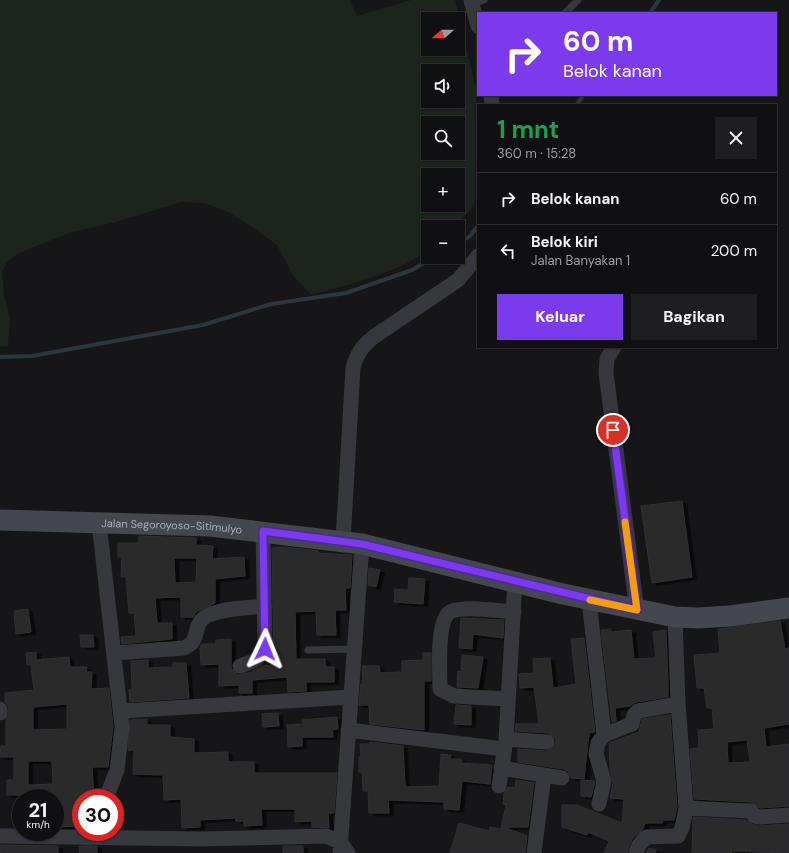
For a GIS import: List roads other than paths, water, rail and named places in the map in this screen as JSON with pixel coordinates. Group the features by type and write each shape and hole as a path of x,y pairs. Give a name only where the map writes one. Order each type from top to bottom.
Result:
{"main road":[{"name":"Jalan Segoroyoso-Sitimulyo","path":"0,520 210,526 352,542 589,600 675,617 698,618 730,616 789,608"}],"street":[{"path":"476,1 477,14"},
{"path":"342,849 354,649 352,542 353,368 356,356 363,345 458,280 477,257"},
{"path":"614,348 608,359 606,373 637,610"},
{"path":"99,523 122,711 121,745 117,770 110,789"},
{"path":"240,666 255,662 265,649 263,531"},
{"path":"499,786 505,744 515,582"},
{"path":"589,600 604,736"},
{"path":"115,653 184,648 191,645 196,638 200,622 206,615 222,611 265,606"},
{"path":"508,699 454,696 440,689 441,635 444,618 450,612 467,609 514,612"},
{"path":"636,853 639,845 646,837 678,836 682,828 686,808 678,704 675,617"},
{"path":"122,711 351,698"},
{"path":"599,804 604,781 596,754 598,743 604,736 632,724 634,715 638,711 678,704"},
{"path":"0,708 0,713"},
{"path":"348,730 505,744 547,742"},
{"path":"501,768 562,778"},
{"path":"534,853 544,775"},
{"path":"686,808 751,811 754,816 758,817 789,815"},
{"path":"0,836 72,840"},
{"path":"97,841 200,846 326,836 342,849"}],"lane":[{"path":"566,12 578,0"},
{"path":"308,650 354,649"}],"waterway":[{"path":"651,12 659,0"},
{"path":"577,104 583,96"},
{"path":"465,239 469,237 477,227"},
{"path":"0,357 32,356 203,325 271,304 346,293 412,270 422,264"}]}
